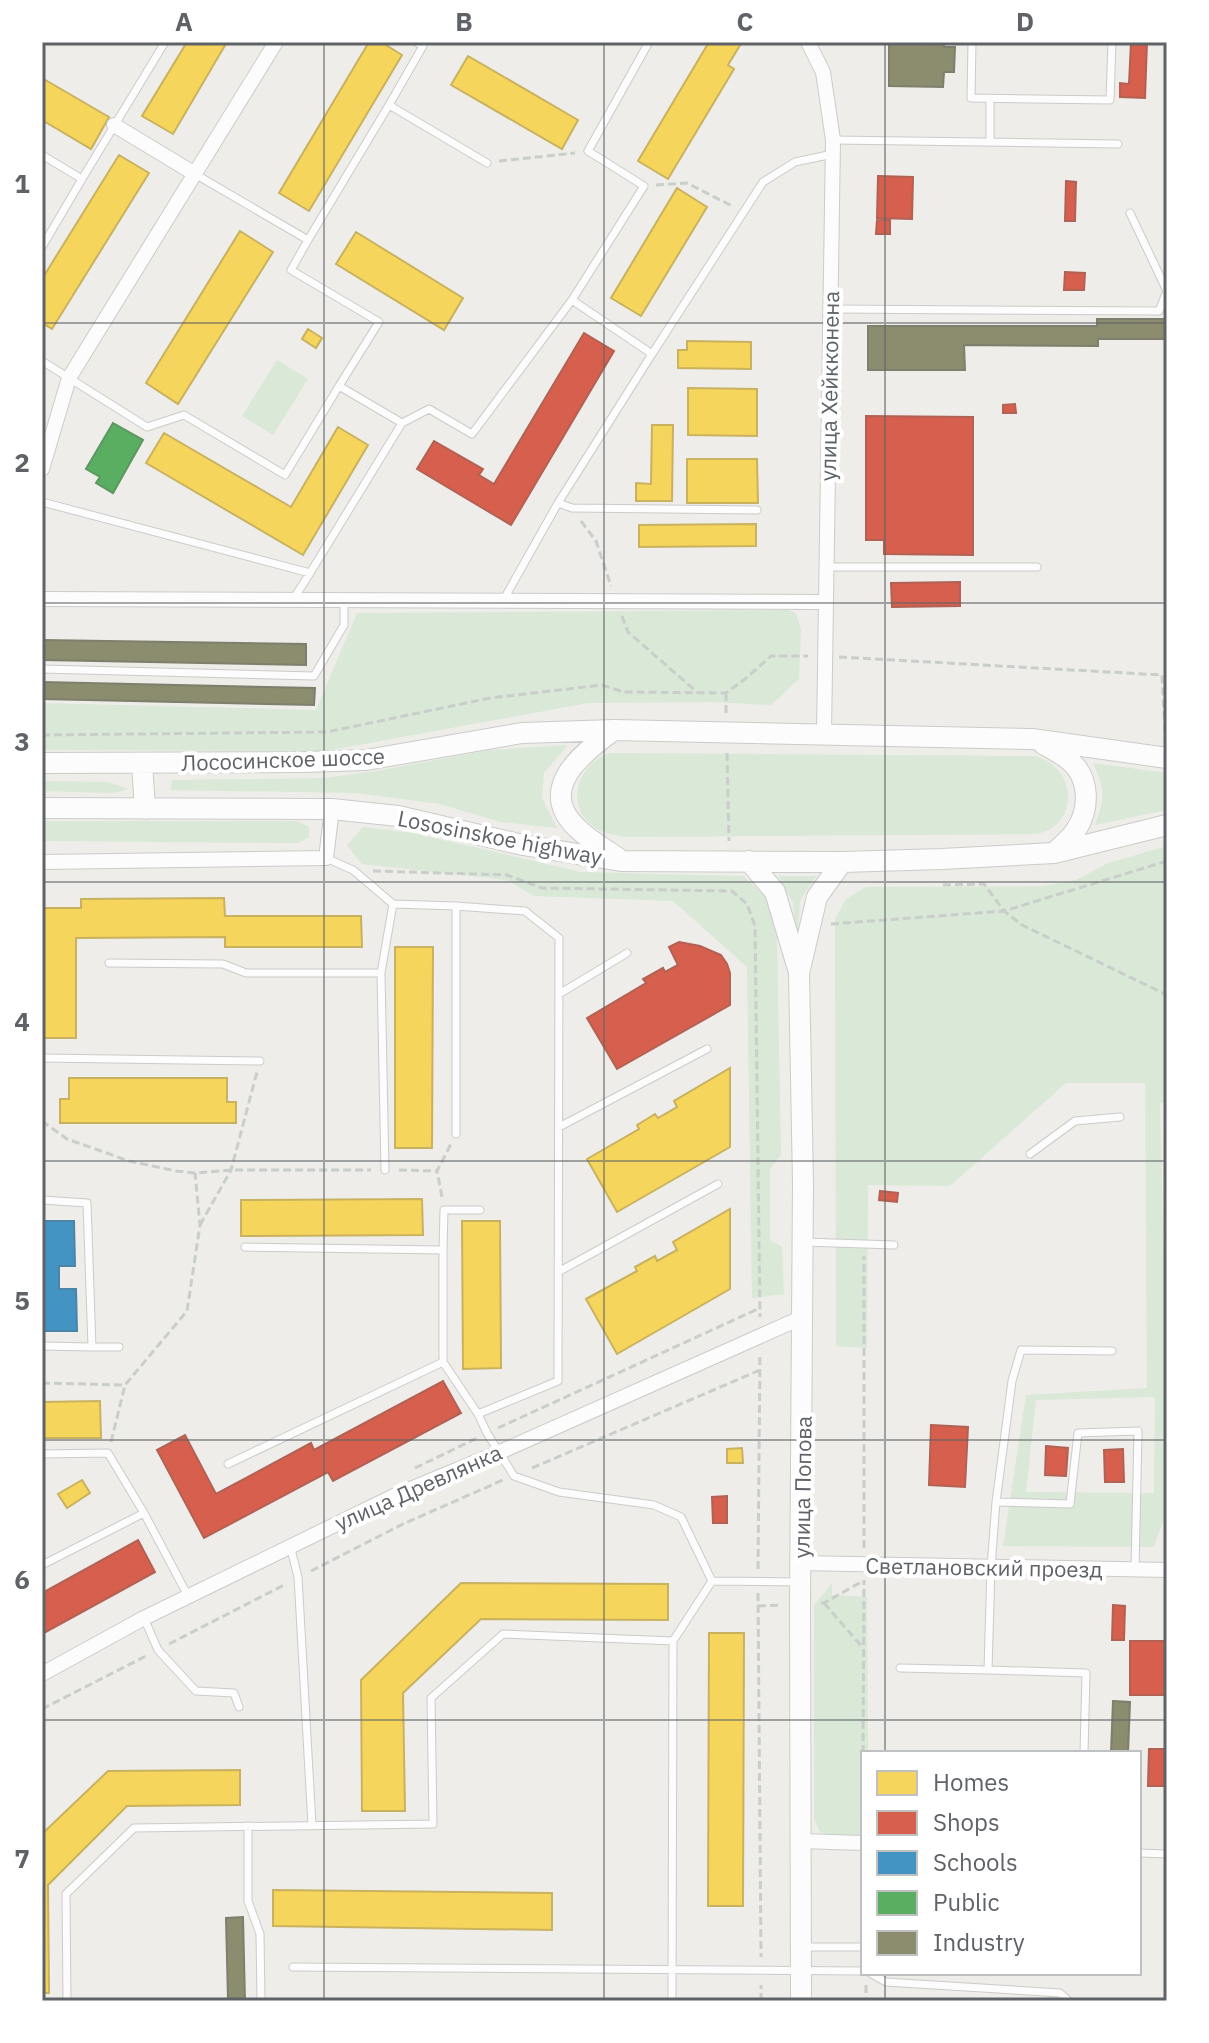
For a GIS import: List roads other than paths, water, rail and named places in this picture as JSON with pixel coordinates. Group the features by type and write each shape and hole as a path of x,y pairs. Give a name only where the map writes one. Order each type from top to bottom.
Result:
{"street":[{"path":"42,469 69,378 276,42"},
{"name":"улица Хейкконена","path":"808,42 823,72 833,147 824,734"},
{"path":"114,125 195,174"},
{"path":"42,599 826,602"},
{"path":"614,730 572,765 561,786 563,808 576,827 621,861"},
{"path":"42,763 366,760 522,733 614,730 1032,739 1167,758"},
{"path":"1032,739 1071,762 1086,792 1087,802 1078,827 1054,853"},
{"path":"142,763 145,809"},
{"name":"Lososinskoe highway","path":"42,808 332,809 398,816 523,845 621,861 842,862 1054,853"},
{"path":"42,862 326,858 332,809"},
{"path":"1054,853 1167,825"},
{"name":"улица Попова","path":"739,861 775,892 799,973"},
{"name":"улица Попова","path":"801,2001 803,1242 799,973 817,897 842,862"},
{"name":"улица Древлянка","path":"42,1674 144,1618 396,1495 803,1317"},
{"name":"Светлановский проезд","path":"800,1573 864,1565 1167,1570"},
{"path":"800,1841 861,1843"}],"lane":[{"path":"42,247 165,42"},
{"path":"293,600 402,423 429,409 472,434 572,300 644,186 588,151 649,42"},
{"path":"972,42 971,98 1110,100 1112,42"},
{"path":"42,361 147,427 184,415 285,475 379,322 291,270 389,105 422,43"},
{"path":"990,99 990,142"},
{"path":"389,105 487,163"},
{"path":"503,601 558,503 763,182 795,162 833,147 990,142 1118,144"},
{"path":"42,155 82,179"},
{"path":"195,174 308,240"},
{"path":"831,309 1159,311 1167,291 1130,213"},
{"path":"572,300 652,354"},
{"path":"339,386 402,423"},
{"path":"42,502 310,573"},
{"path":"558,503 572,508 757,510"},
{"path":"827,567 1037,567"},
{"path":"42,669 314,676 344,625 344,600"},
{"path":"326,858 353,870 393,904 525,911 559,938 558,1381 478,1414"},
{"path":"385,1170 381,973 393,904"},
{"path":"456,906 456,1134"},
{"path":"559,994 627,953"},
{"path":"109,963 223,964 246,973 381,973"},
{"path":"559,1127 707,1049"},
{"path":"42,1058 260,1061"},
{"path":"1030,1154 1075,1121 1120,1117"},
{"path":"558,1272 718,1184"},
{"path":"42,1200 87,1203 92,1347"},
{"path":"480,1210 444,1210 443,1362 487,1433 514,1476 559,1492 654,1505 681,1517 712,1581"},
{"path":"803,1242 894,1245"},
{"path":"245,1247 443,1250"},
{"path":"42,1346 119,1347"},
{"path":"988,1670 996,1502 1012,1381 1021,1350 1112,1351"},
{"path":"228,1464 443,1362"},
{"path":"996,1502 1070,1504 1078,1433 1138,1431 1135,1570"},
{"path":"42,1454 108,1453 188,1596"},
{"path":"42,1565 144,1513"},
{"path":"290,1545 298,1577 312,1825"},
{"path":"712,1581 758,1582 800,1573"},
{"path":"672,2001 673,1641 712,1581"},
{"path":"144,1618 158,1650 196,1691 234,1693 239,1707"},
{"path":"67,2001 66,1894 134,1828 433,1824 431,1698 503,1634 673,1641"},
{"path":"900,1668 1086,1673 1084,1751"},
{"path":"248,1826 248,1901 260,1934 261,2001"},
{"path":"1141,1853 1167,1854"},
{"path":"801,1947 861,1947"},
{"path":"293,1967 861,1971"},
{"path":"874,1975 886,1982 1060,1993 1069,2001"}]}
